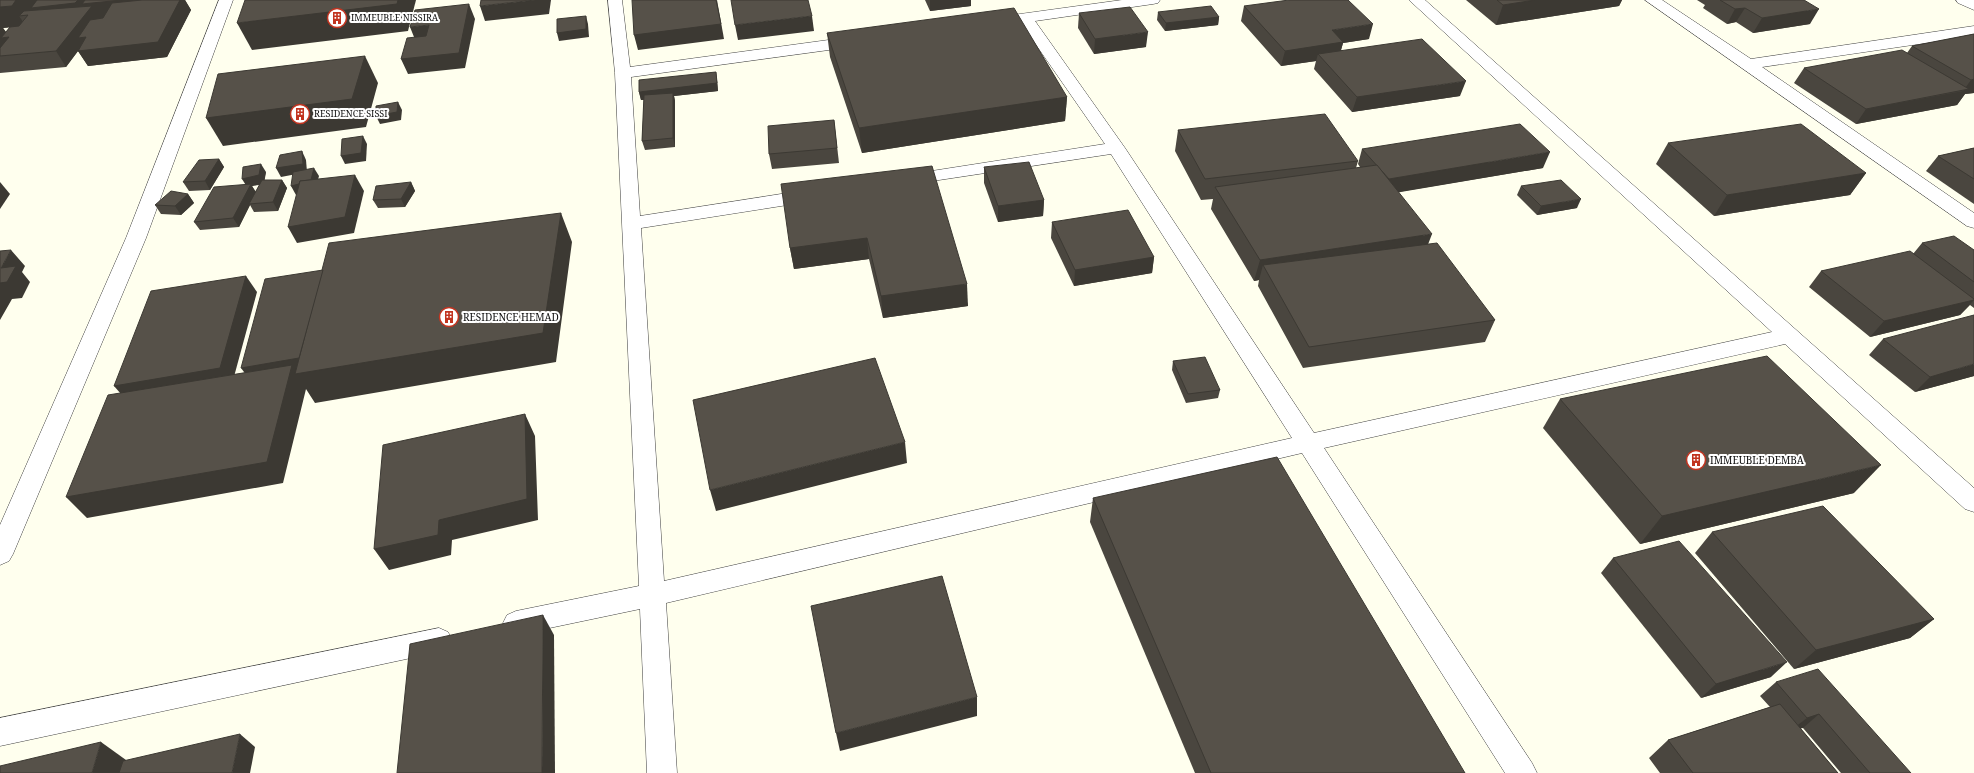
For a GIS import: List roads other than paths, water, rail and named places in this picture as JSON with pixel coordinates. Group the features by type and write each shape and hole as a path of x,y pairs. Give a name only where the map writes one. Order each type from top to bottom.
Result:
{"street":[{"path":"0,554 136,238 226,0"},
{"path":"615,0 623,73 662,773"},
{"path":"1002,21 1153,0"},
{"path":"1416,0 1974,502"},
{"path":"1652,0 1748,64 1974,222"},
{"path":"1963,0 1974,6"},
{"path":"1025,18 1116,148 1522,773"},
{"path":"1748,64 1974,30"},
{"path":"623,73 876,39"},
{"path":"890,183 1116,148"},
{"path":"632,223 827,192"},
{"path":"495,628 652,595 1308,443 1788,336"},
{"path":"0,732 464,634"}],"place":[{"name":"IMMEUBLE NISSIRA","path":"337,18"},
{"name":"RESIDENCE SISSI","path":"300,114"},
{"name":"RESIDENCE HEMAD","path":"449,317"},
{"name":"IMMEUBLE DEMBA","path":"1696,460"}]}
